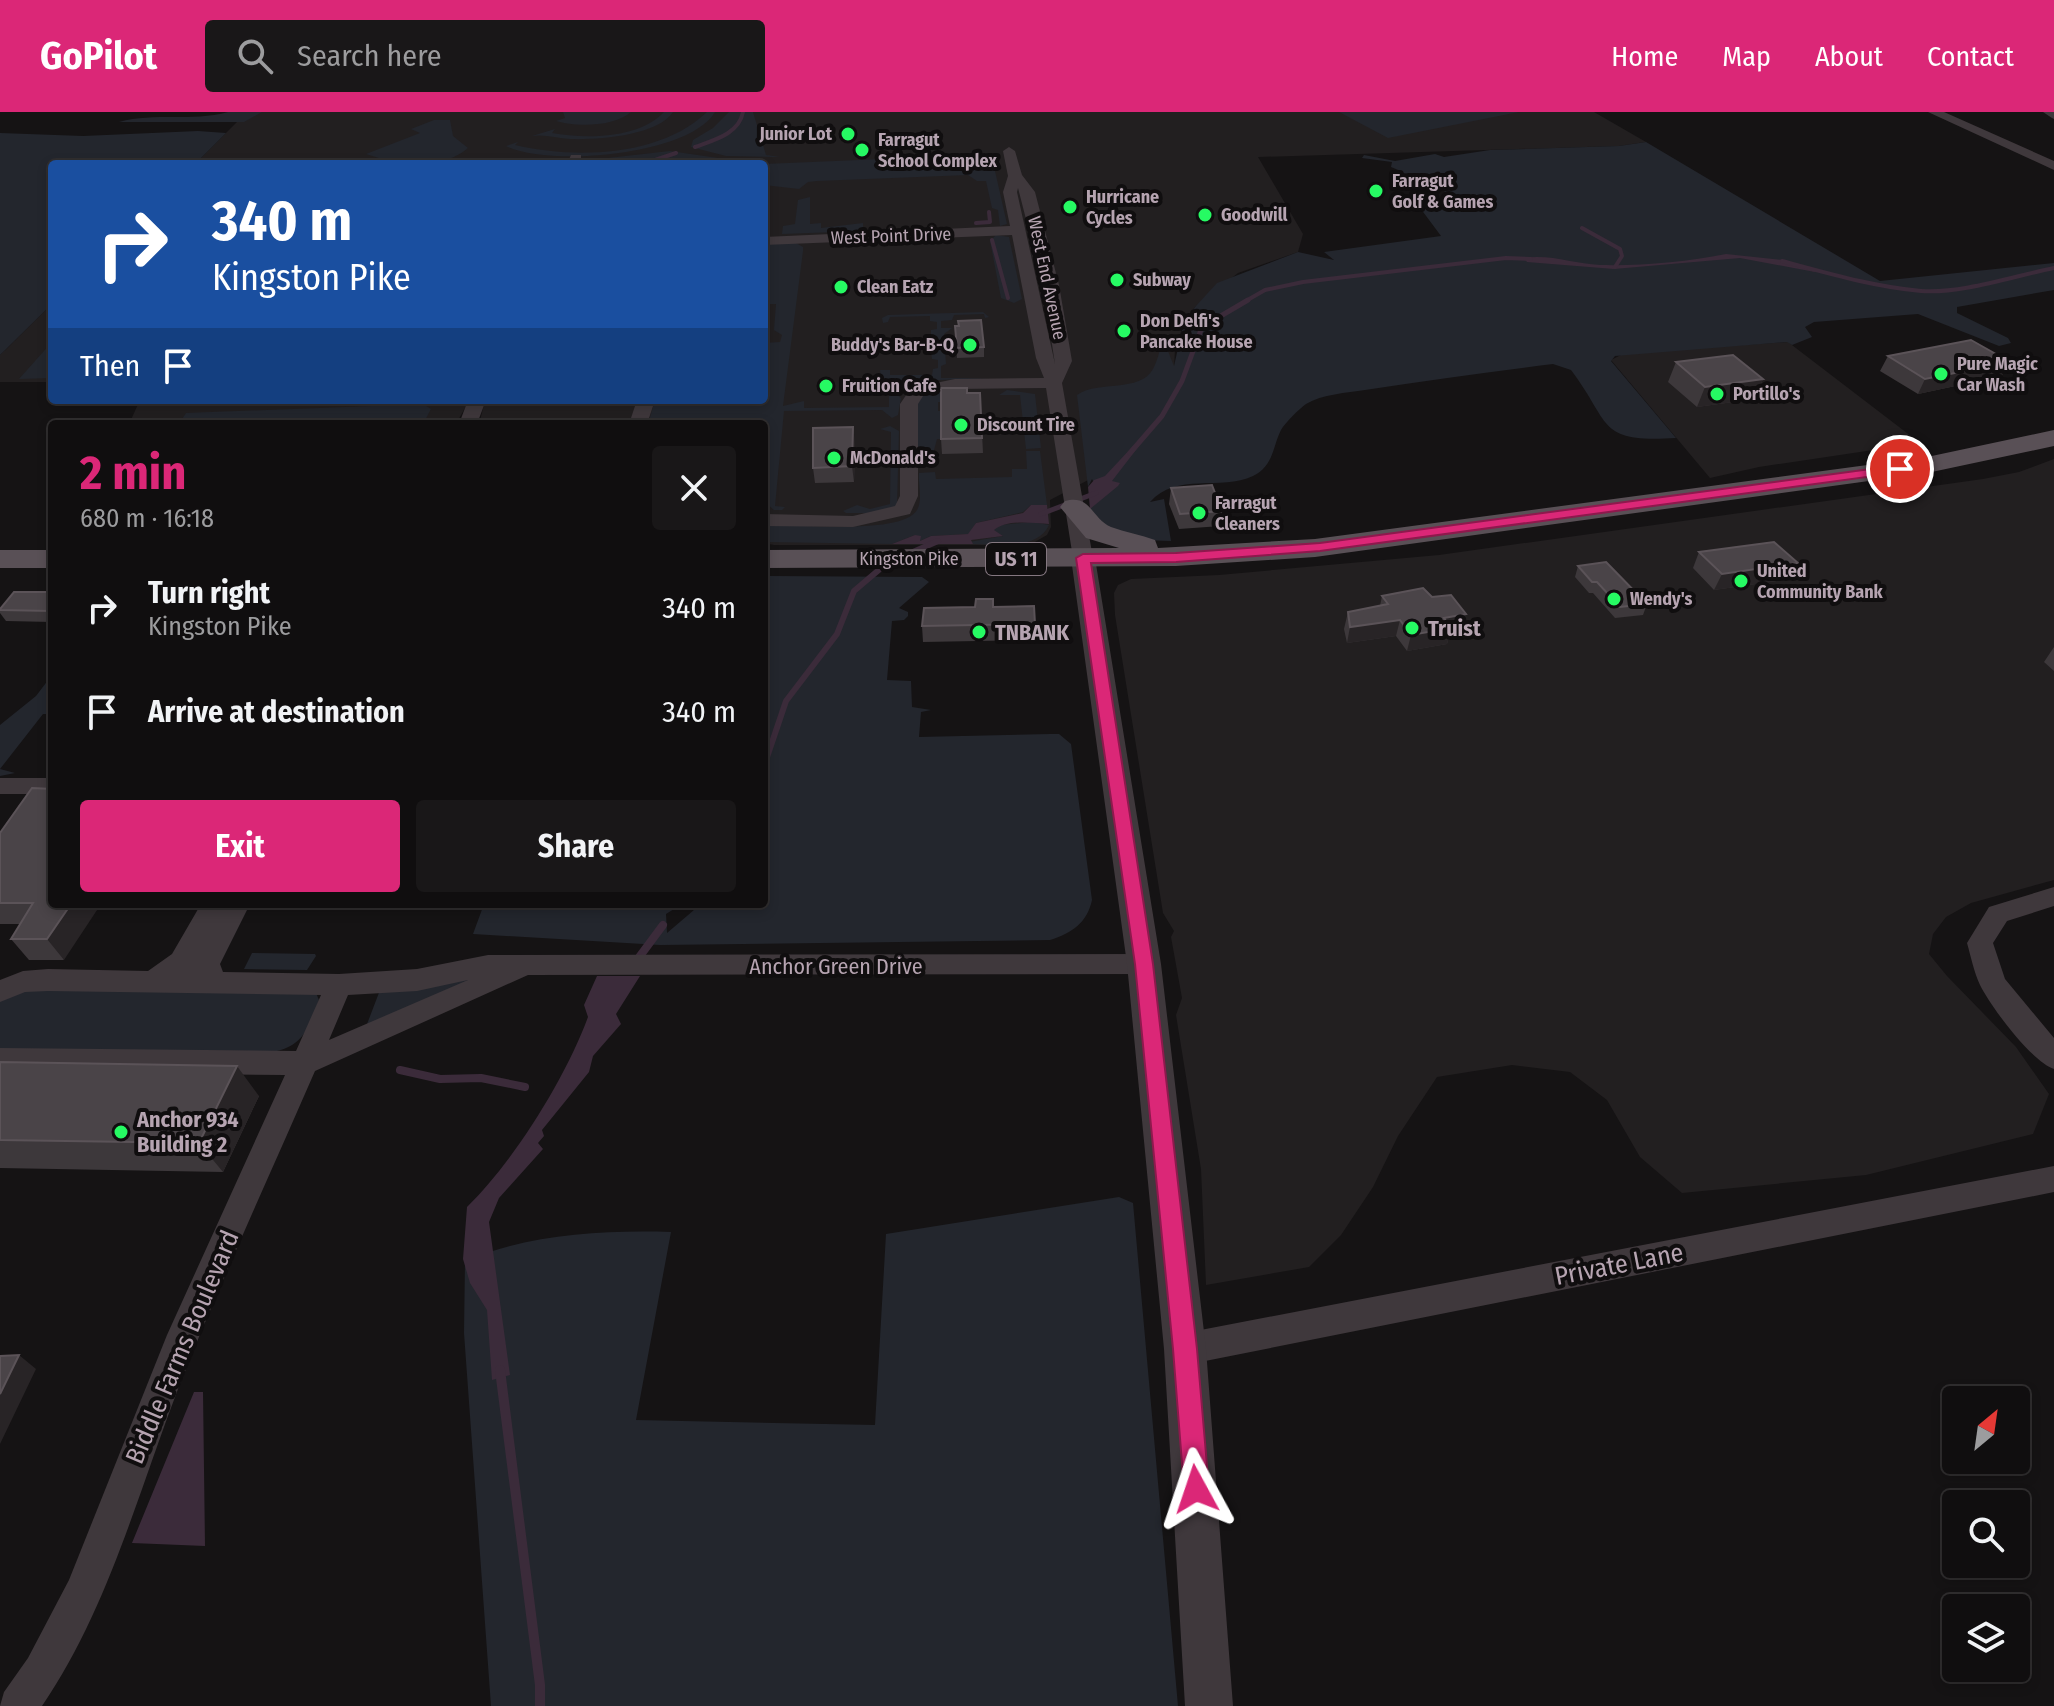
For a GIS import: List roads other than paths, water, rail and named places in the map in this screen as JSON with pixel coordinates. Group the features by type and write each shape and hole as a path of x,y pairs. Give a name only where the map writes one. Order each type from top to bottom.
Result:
{"main road":[{"name":"Kingston Pike","path":"768,559 1215,555 1351,544 1927,465 2054,438"},
{"path":"1075,506 1097,532 1111,539 1215,555"},
{"path":"0,559 48,559"}],"street":[{"path":"1934,112 2054,166"},
{"name":"West End Avenue","path":"1009,151 1015,176 1028,192 1051,285 1064,361 1054,383"},
{"name":"West End Avenue","path":"1015,176 1010,192 1044,358 1054,383 1083,558"},
{"name":"West Point Drive","path":"768,241 1019,230"},
{"path":"768,520 860,521 891,516 903,510 909,496 909,404 917,392 955,384 1054,383"},
{"path":"1083,558 1144,964 1185,1349 1209,1706"},
{"path":"0,786 48,786"},
{"path":"2054,896 1998,914 1980,943 1993,983 2030,1032 2054,1057"},
{"path":"153,982 182,961 212,908"},
{"path":"216,983 208,973 207,964 235,908"},
{"name":"Anchor Green Drive","path":"0,991 23,982 48,980 339,985 417,980 488,965 1144,964"},
{"path":"0,1060 305,1063 528,965"},
{"name":"Biddle Farms Boulevard","path":"18,1706 42,1675 62,1637 163,1385 339,985"},
{"name":"Private Lane","path":"1185,1349 2054,1179"}],"waterway":[{"path":"695,147 731,131 741,120 743,112"},
{"path":"655,160 676,153"},
{"path":"976,223 990,222 989,212"},
{"path":"1582,228 1620,249 1622,256 1615,267"},
{"path":"992,240 1008,298"},
{"path":"1244,302 1265,290 1303,282 1506,258 1531,259"},
{"path":"1782,261 1868,283 1921,291 1970,287 2054,268"},
{"path":"1130,453 1162,416 1182,381 1202,327 1248,300"},
{"path":"1041,514 1096,493"},
{"path":"913,552 938,541"},
{"path":"768,754 786,701 837,634 854,591 887,563"},
{"path":"637,960 663,925"},
{"path":"400,1070 440,1079 481,1078 525,1087"},
{"path":"500,1370 540,1685 540,1706"}],"place":[{"name":"Junior Lot","path":"848,134"},
{"name":"Farragut School Complex","path":"862,150"},
{"name":"Farragut Golf & Games","path":"1376,191"},
{"name":"Hurricane Cycles","path":"1070,207"},
{"name":"Goodwill","path":"1205,215"},
{"name":"Subway","path":"1117,280"},
{"name":"Clean Eatz","path":"841,287"},
{"name":"Don Delfi's Pancake House","path":"1124,331"},
{"name":"Buddy's Bar-B-Q","path":"970,345"},
{"name":"Pure Magic Car Wash","path":"1941,374"},
{"name":"Fruition Cafe","path":"826,386"},
{"name":"Portillo's","path":"1717,394"},
{"name":"Discount Tire","path":"961,425"},
{"name":"McDonald's","path":"834,458"},
{"name":"Farragut Cleaners","path":"1199,513"},
{"name":"United Community Bank","path":"1741,581"},
{"name":"Wendy's","path":"1614,599"},
{"name":"Truist","path":"1412,628"},
{"name":"TNBANK","path":"979,632"},
{"name":"Anchor 934 Building 2","path":"121,1132"}]}
